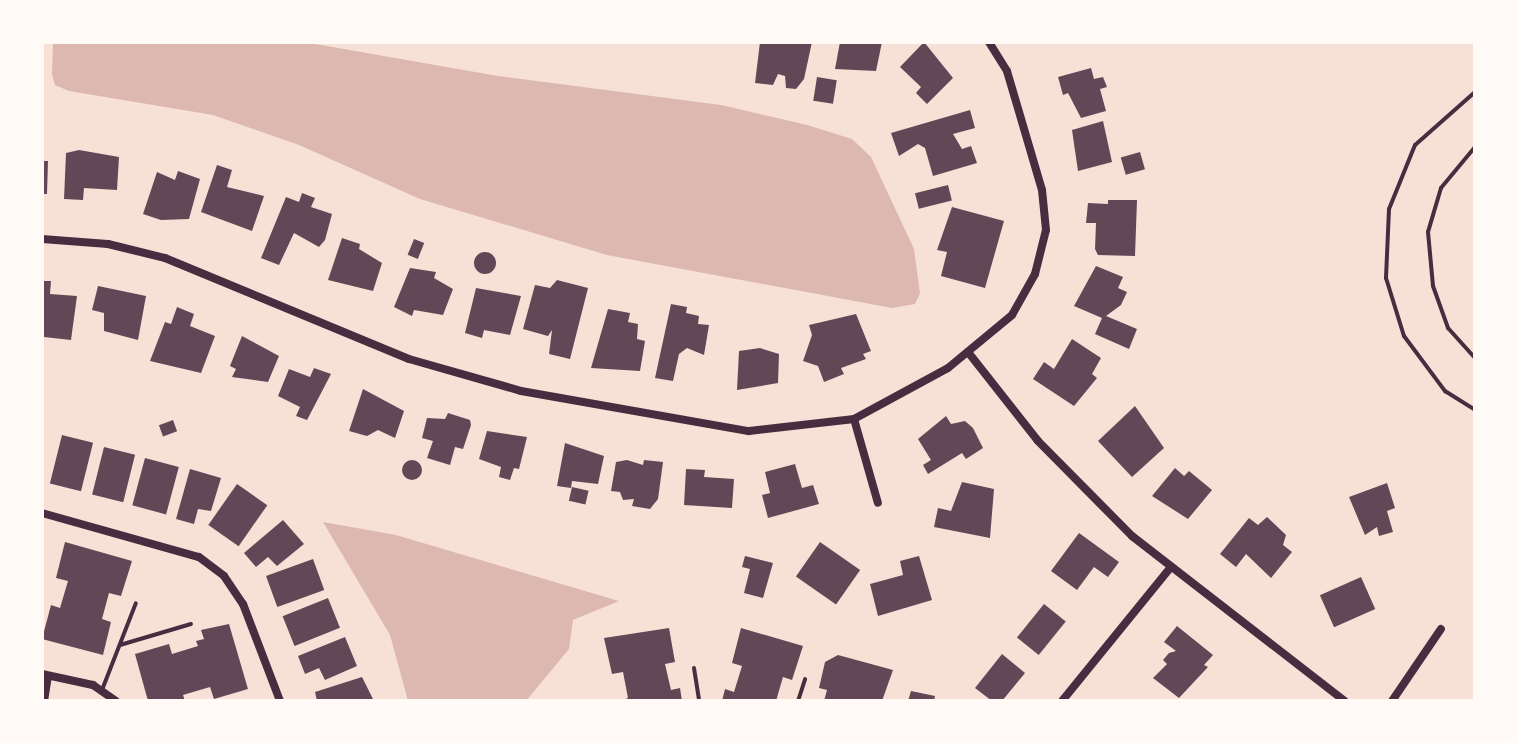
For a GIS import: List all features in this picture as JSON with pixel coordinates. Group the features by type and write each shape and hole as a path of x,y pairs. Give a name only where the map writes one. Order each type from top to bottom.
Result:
{"street":[{"path":"42,239 108,244 165,258 409,359 521,391 749,431 854,419 948,368 968,352 1012,315 1035,274 1046,230 1042,190 1007,71 989,42"},
{"path":"968,352 1038,441 1132,536 1345,701"},
{"path":"854,419 878,503"},
{"path":"42,513 199,557 224,576 243,604 280,701"},
{"path":"1062,701 1171,567"},
{"path":"1392,701 1441,629"},
{"path":"44,701 45,675 102,690 116,701"}],"lane":[{"path":"1475,92 1415,145 1389,209 1386,278 1404,336 1445,391 1475,410"},
{"path":"1475,147 1441,188 1428,232 1433,286 1448,328 1475,358"},
{"path":"1475,235 1475,280"},
{"path":"102,690 136,603"},
{"path":"120,645 191,624"},
{"path":"694,668 699,701"},
{"path":"798,701 805,679"}],"shaded area":[{"path":"53,42 304,42 498,76 721,105 807,125 852,139 871,157 914,249 920,293 915,304 892,308 607,255 420,199 299,145 213,115 69,91 55,85 52,75"},
{"path":"323,522 396,535 619,601 573,620 569,649 526,701 408,701 390,635"}],"building":[{"path":"760,42 812,42 804,79 796,89 786,88 785,76 778,74 773,85 755,83"},
{"path":"840,42 882,42 876,71 835,69"},
{"path":"924,42 953,78 927,104 916,93 921,87 900,67"},
{"path":"1091,68 1094,79 1103,77 1107,87 1100,89 1106,111 1081,118 1068,93 1063,95 1058,77"},
{"path":"817,77 837,80 833,104 813,101"},
{"path":"970,110 975,128 953,134 962,149 971,146 977,163 933,176 925,148 918,144 899,156 891,133"},
{"path":"1103,121 1112,162 1078,171 1072,130"},
{"path":"79,150 119,157 117,190 84,188 83,200 64,199 66,153"},
{"path":"1140,152 1145,169 1126,175 1121,158"},
{"path":"42,161 48,161 47,194 42,194"},
{"path":"217,165 232,170 227,187 264,196 252,231 201,212"},
{"path":"178,171 200,179 189,219 161,220 143,214 157,172 175,180"},
{"path":"948,185 952,201 919,209 915,193"},
{"path":"302,193 315,198 311,207 332,214 325,240 319,247 294,233 279,265 261,258 286,197 299,202"},
{"path":"1108,200 1137,200 1135,256 1098,255 1095,249 1096,223 1086,223 1088,203 1108,204"},
{"path":"952,207 1004,221 985,288 941,276 947,252 937,250"},
{"path":"342,238 360,244 359,249 382,263 373,291 328,280"},
{"path":"414,239 424,243 418,259 408,255"},
{"path":"485,252 493,255 496,263 493,271 485,274 477,271 474,263 477,255"},
{"path":"1096,266 1123,277 1118,288 1127,292 1121,305 1106,316 1137,329 1129,349 1095,334 1102,318 1074,306"},
{"path":"410,268 436,272 434,278 453,289 443,315 414,310 412,316 394,307"},
{"path":"557,280 588,288 570,359 549,354 552,330 548,336 523,329 535,285 550,288"},
{"path":"42,281 51,281 50,294 77,296 71,340 44,337"},
{"path":"98,286 146,296 138,340 104,331 104,313 92,310"},
{"path":"476,288 521,296 510,335 484,330 482,338 465,333"},
{"path":"671,304 687,307 686,313 699,316 698,324 709,325 704,355 687,348 679,354 673,381 655,378"},
{"path":"177,307 194,314 190,326 215,336 201,373 150,361 165,322 171,324"},
{"path":"608,309 630,313 628,322 638,324 637,339 645,341 640,371 591,368"},
{"path":"856,314 871,351 863,354 866,359 841,368 844,374 824,382 818,366 803,361 812,335 809,325"},
{"path":"242,336 279,356 268,382 232,377 236,369 230,366"},
{"path":"1072,339 1101,358 1092,374 1097,378 1074,406 1033,379 1044,362 1054,369"},
{"path":"760,348 779,354 778,383 737,390 739,351"},
{"path":"314,368 331,374 307,420 296,416 300,407 278,396 289,369 310,377"},
{"path":"363,389 404,411 395,438 378,430 367,436 349,431"},
{"path":"1135,406 1164,448 1132,477 1098,441"},
{"path":"448,413 470,420 471,425 463,449 455,447 450,465 427,458 433,441 422,438 427,418 445,419"},
{"path":"946,416 951,424 965,421 973,428 983,448 966,459 962,453 928,474 923,465 931,460 918,439"},
{"path":"173,420 177,431 163,436 159,425"},
{"path":"487,431 527,437 519,469 514,468 510,480 499,477 501,467 479,459"},
{"path":"62,435 93,443 81,491 50,484"},
{"path":"565,443 604,456 598,484 572,481 571,488 557,486"},
{"path":"104,447 135,455 123,502 92,495"},
{"path":"145,458 179,467 166,514 132,505"},
{"path":"412,460 419,463 422,470 419,477 412,480 405,477 402,470 405,463"},
{"path":"627,460 643,465 644,460 663,462 658,499 650,509 632,506 634,499 623,500 620,492 611,491 616,462"},
{"path":"795,464 802,488 813,485 819,504 768,518 762,495 770,493 765,472"},
{"path":"1175,468 1184,476 1189,471 1212,490 1188,519 1152,496"},
{"path":"190,469 221,478 211,511 198,509 194,524 176,519"},
{"path":"686,469 705,470 704,477 734,479 732,508 684,505"},
{"path":"962,482 994,489 990,538 934,527 938,508 951,511"},
{"path":"1387,483 1395,508 1387,511 1393,532 1379,536 1377,527 1365,535 1349,497"},
{"path":"237,484 267,505 239,546 208,525"},
{"path":"572,487 589,491 585,504 569,501"},
{"path":"1267,517 1286,535 1283,545 1292,552 1271,578 1246,554 1236,567 1220,554 1249,518 1258,525"},
{"path":"283,520 304,544 277,566 268,557 256,567 244,553"},
{"path":"1079,533 1119,562 1108,577 1094,567 1077,590 1051,571"},
{"path":"65,542 132,561 121,596 109,593 102,619 111,622 103,655 42,639 51,605 60,608 68,581 56,578"},
{"path":"820,542 860,570 836,605 796,576"},
{"path":"745,556 773,563 763,598 744,593 750,569 742,567"},
{"path":"919,556 932,600 878,616 870,584 903,575 900,561"},
{"path":"313,559 324,590 277,607 266,576"},
{"path":"1361,577 1375,609 1334,627 1320,595"},
{"path":"328,598 340,628 295,646 283,616"},
{"path":"1044,604 1066,622 1039,655 1017,637"},
{"path":"229,624 248,689 214,699 210,687 183,695 185,701 148,701 135,654 169,644 172,654 198,646 196,641 204,639 201,630"},
{"path":"1177,626 1213,655 1204,665 1208,667 1179,698 1153,678 1167,664 1163,660 1176,651 1164,642"},
{"path":"669,628 675,662 665,664 671,690 680,688 682,701 621,701 628,698 623,672 612,674 604,638"},
{"path":"741,628 803,646 792,680 783,677 776,701 722,701 725,689 734,692 742,666 732,663"},
{"path":"345,637 357,666 325,680 319,668 305,674 298,656"},
{"path":"1002,654 1025,673 1002,701 992,701 975,688"},
{"path":"838,655 893,670 882,701 824,701 827,690 819,688 825,662"},
{"path":"362,677 374,701 317,701 315,692"},
{"path":"911,691 935,696 934,701 908,701"}]}
